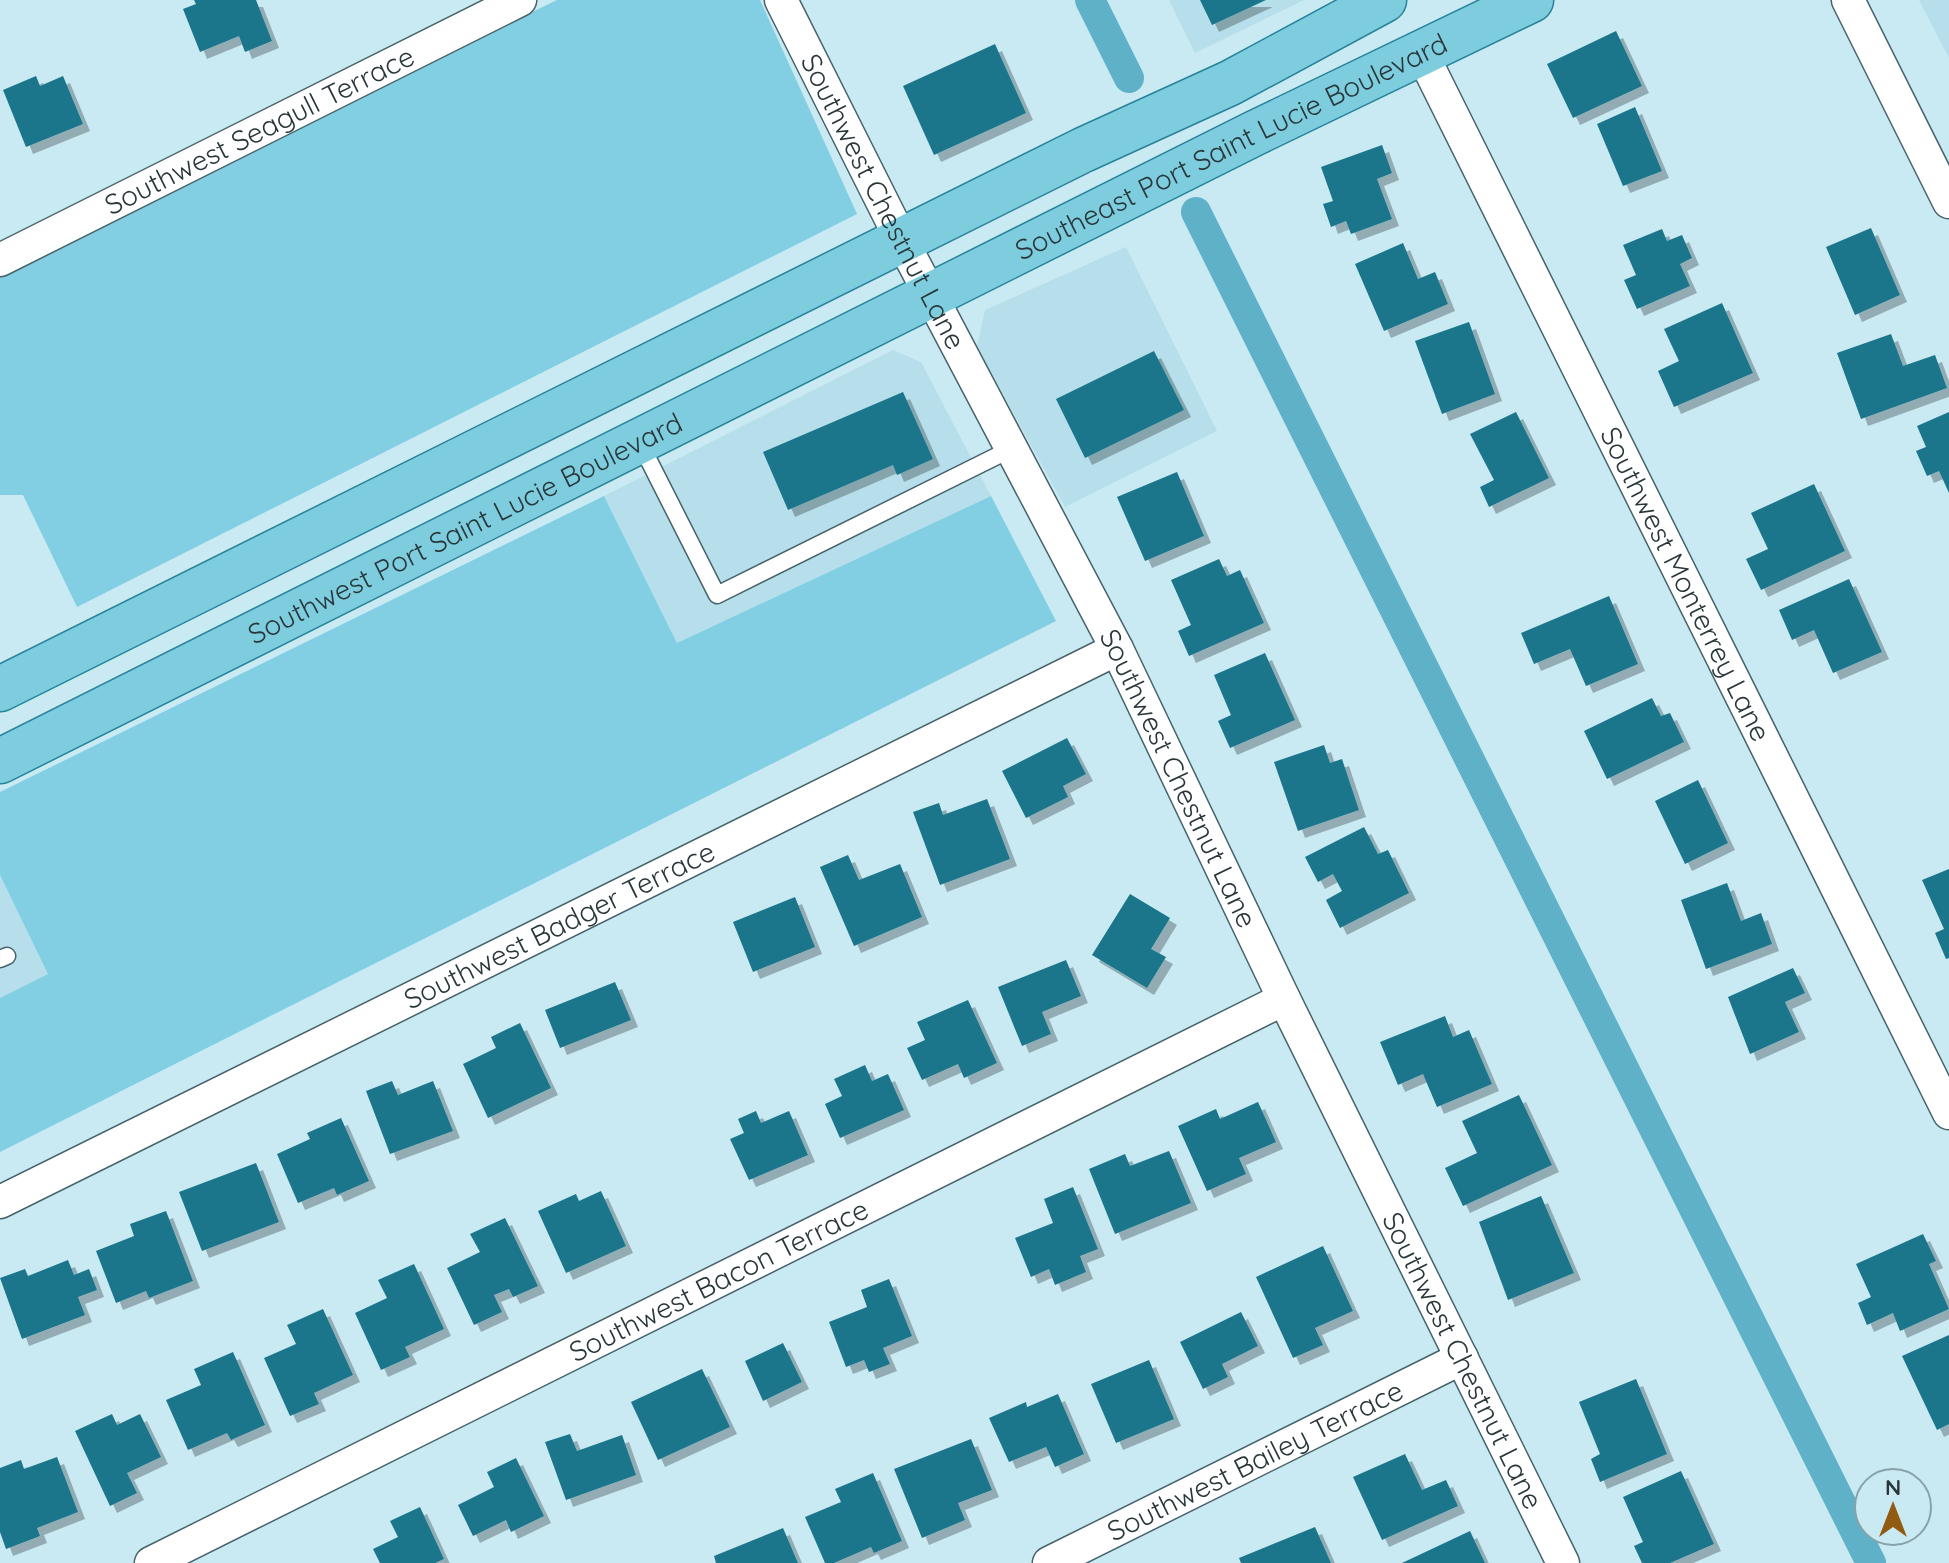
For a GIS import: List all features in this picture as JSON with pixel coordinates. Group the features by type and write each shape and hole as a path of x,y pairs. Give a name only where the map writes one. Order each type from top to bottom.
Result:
{"main road":[{"path":"0,689 1083,150 1230,83 1384,0"},
{"name":"Southeast Port Saint Lucie Boulevard","path":"931,296 1255,133 1531,0"},
{"name":"Southwest Port Saint Lucie Boulevard","path":"0,761 931,296"}],"street":[{"name":"Southwest Seagull Terrace","path":"0,260 520,0"},
{"name":"Southwest Chestnut Lane","path":"781,0 902,241 1117,649 1284,999 1563,1563"},
{"path":"1848,0 1949,202"},
{"name":"Southwest Monterrey Lane","path":"1422,54 1949,1113"},
{"name":"Southwest Badger Terrace","path":"0,1202 1117,649"},
{"name":"Southwest Bacon Terrace","path":"151,1563 1284,999"},
{"name":"Southwest Bailey Terrace","path":"1049,1563 1462,1358"}],"lane":[{"path":"639,442 717,595 1011,449"}],"shaded area":[{"path":"557,0 760,0 857,214 77,607 23,495 0,495 0,271"},
{"path":"1169,0 1304,0 1195,53"},
{"path":"1919,0 1949,0 1949,58"},
{"path":"1126,247 1217,431 1065,507 977,347 985,310"},
{"path":"893,350 921,362 991,496 677,643 604,496"},
{"path":"604,496 677,643 991,496 1056,621 0,1152 0,998 48,974 0,875 0,792"},
{"path":"0,875 49,974 0,998"}],"building":[{"path":"194,0 256,0 272,41 245,52 239,36 200,52 183,9 196,4"},
{"path":"1200,0 1266,0 1212,25"},
{"path":"1616,31 1642,86 1573,118 1547,64"},
{"path":"995,44 1026,113 934,155 903,86"},
{"path":"36,76 40,86 63,76 83,124 26,147 3,90"},
{"path":"1635,107 1662,171 1623,186 1597,124"},
{"path":"1382,145 1392,173 1377,179 1392,219 1351,234 1346,221 1331,227 1323,204 1333,201 1321,167"},
{"path":"1871,228 1900,295 1855,315 1826,247"},
{"path":"1662,229 1667,241 1682,235 1692,258 1680,264 1690,286 1637,309 1624,280 1636,275 1623,245"},
{"path":"1403,243 1418,279 1435,272 1448,304 1384,331 1355,264"},
{"path":"1722,303 1753,373 1674,407 1658,371 1679,361 1664,329"},
{"path":"1469,322 1495,394 1442,414 1415,341"},
{"path":"1891,334 1903,366 1935,355 1947,388 1861,419 1837,353"},
{"path":"1154,351 1184,410 1085,458 1056,399"},
{"path":"903,392 933,459 897,475 893,465 788,510 763,452"},
{"path":"1516,412 1549,478 1489,507 1480,487 1494,480 1470,434"},
{"path":"1949,412 1949,493 1939,471 1927,476 1916,451 1926,447 1917,426"},
{"path":"1177,472 1204,536 1145,561 1117,497"},
{"path":"1814,484 1845,551 1761,590 1746,559 1768,549 1751,513"},
{"path":"1219,559 1227,576 1240,570 1264,623 1189,656 1178,631 1191,625 1171,580"},
{"path":"1849,579 1882,652 1833,673 1814,630 1792,640 1779,610"},
{"path":"1609,596 1638,664 1586,686 1570,649 1534,664 1521,633"},
{"path":"1265,653 1295,720 1230,748 1218,721 1231,715 1214,675"},
{"path":"1652,698 1661,716 1670,713 1684,742 1607,779 1584,731"},
{"path":"1067,738 1086,774 1063,786 1068,797 1026,818 1002,771"},
{"path":"1324,745 1330,763 1342,759 1359,810 1298,831 1274,762"},
{"path":"1698,780 1728,843 1685,864 1655,801"},
{"path":"987,799 1010,859 940,885 913,812 939,803 943,815"},
{"path":"1364,827 1378,854 1388,850 1409,893 1340,928 1326,900 1342,891 1333,874 1318,882 1305,857"},
{"path":"848,855 859,880 900,864 922,917 854,946 820,867"},
{"path":"1949,869 1949,958 1946,959 1935,933 1944,929 1922,880"},
{"path":"1727,883 1741,921 1761,913 1772,944 1706,969 1681,900"},
{"path":"1130,894 1170,918 1151,949 1166,957 1147,988 1092,955"},
{"path":"795,897 815,947 753,972 733,922"},
{"path":"1066,960 1081,996 1042,1012 1051,1034 1022,1046 998,987"},
{"path":"1793,968 1805,993 1785,1002 1799,1032 1750,1054 1728,997"},
{"path":"615,982 631,1020 560,1048 545,1010"},
{"path":"968,1000 997,1063 964,1078 958,1064 922,1080 907,1048 925,1040 917,1022"},
{"path":"1445,1016 1453,1037 1469,1030 1492,1084 1437,1107 1423,1074 1398,1085 1380,1042"},
{"path":"520,1023 551,1088 488,1118 463,1064 496,1048 491,1037"},
{"path":"865,1065 872,1081 888,1074 904,1110 840,1138 825,1104 842,1096 834,1079"},
{"path":"392,1081 398,1095 433,1081 453,1131 390,1154 366,1091"},
{"path":"1519,1095 1552,1165 1463,1206 1445,1168 1477,1153 1462,1121"},
{"path":"1258,1102 1276,1142 1239,1158 1246,1174 1207,1191 1178,1126 1216,1109 1220,1119"},
{"path":"756,1111 761,1123 789,1111 808,1155 749,1180 730,1139 744,1133 738,1119"},
{"path":"341,1118 369,1181 337,1195 334,1188 298,1203 277,1154 310,1139 307,1133"},
{"path":"1169,1151 1191,1203 1115,1234 1089,1169 1125,1154 1130,1166"},
{"path":"256,1163 279,1222 202,1251 179,1192"},
{"path":"1073,1187 1098,1249 1080,1256 1086,1272 1055,1285 1049,1269 1031,1277 1015,1238 1053,1223 1044,1199"},
{"path":"601,1191 626,1246 566,1273 538,1211 576,1194 579,1201"},
{"path":"1541,1196 1574,1273 1508,1300 1479,1222"},
{"path":"166,1211 193,1281 149,1298 146,1291 116,1303 96,1251 134,1236 130,1224"},
{"path":"505,1218 538,1286 513,1297 509,1289 494,1295 502,1312 474,1325 447,1268 480,1252 470,1234"},
{"path":"1923,1234 1936,1261 1929,1264 1949,1309 1900,1331 1893,1313 1867,1325 1858,1303 1871,1297 1856,1264"},
{"path":"1323,1246 1353,1311 1315,1328 1323,1345 1293,1358 1256,1277"},
{"path":"68,1260 74,1275 89,1269 97,1290 78,1297 85,1315 22,1339 0,1278 25,1269 28,1276"},
{"path":"414,1264 444,1329 405,1347 410,1357 381,1370 355,1313 387,1298 378,1280"},
{"path":"889,1279 912,1336 883,1348 890,1364 869,1372 864,1360 846,1367 829,1322 867,1307 861,1290"},
{"path":"323,1309 353,1375 314,1393 319,1404 290,1416 264,1358 296,1344 287,1325"},
{"path":"1241,1312 1258,1346 1222,1364 1228,1377 1203,1389 1180,1342"},
{"path":"1949,1335 1949,1424 1937,1430 1902,1356"},
{"path":"783,1343 802,1382 763,1401 745,1361"},
{"path":"233,1352 265,1425 231,1440 227,1433 188,1450 166,1400 201,1385 194,1369"},
{"path":"1149,1360 1174,1419 1116,1443 1091,1384"},
{"path":"702,1369 730,1427 658,1460 631,1402"},
{"path":"1636,1379 1667,1454 1600,1482 1591,1459 1600,1454 1579,1402"},
{"path":"1058,1394 1084,1454 1055,1467 1046,1447 1009,1462 989,1418 1026,1402 1027,1407"},
{"path":"112,1414 117,1425 140,1414 161,1457 127,1473 137,1493 110,1506 75,1431"},
{"path":"570,1434 577,1451 622,1435 636,1475 566,1500 545,1442"},
{"path":"971,1439 992,1490 958,1503 965,1520 922,1538 894,1469"},
{"path":"1405,1454 1422,1490 1446,1480 1458,1506 1382,1540 1353,1477"},
{"path":"57,1457 78,1512 37,1528 40,1536 6,1549 0,1532 0,1468 21,1460 24,1469"},
{"path":"516,1458 544,1516 511,1532 506,1520 473,1536 458,1505 494,1487 487,1472"},
{"path":"1681,1471 1714,1544 1670,1563 1642,1563 1634,1546 1643,1542 1623,1497"},
{"path":"873,1473 902,1541 874,1553 871,1547 834,1563 825,1563 805,1517 841,1502 835,1489"},
{"path":"420,1507 444,1559 435,1563 380,1563 373,1549 398,1537 390,1521"},
{"path":"1315,1527 1331,1563 1241,1563 1239,1558"},
{"path":"783,1528 798,1563 716,1563 714,1556"},
{"path":"1470,1531 1485,1563 1402,1563"}],"waterway":[{"path":"1090,0 1129,78"},
{"path":"1196,212 1871,1563"}]}
